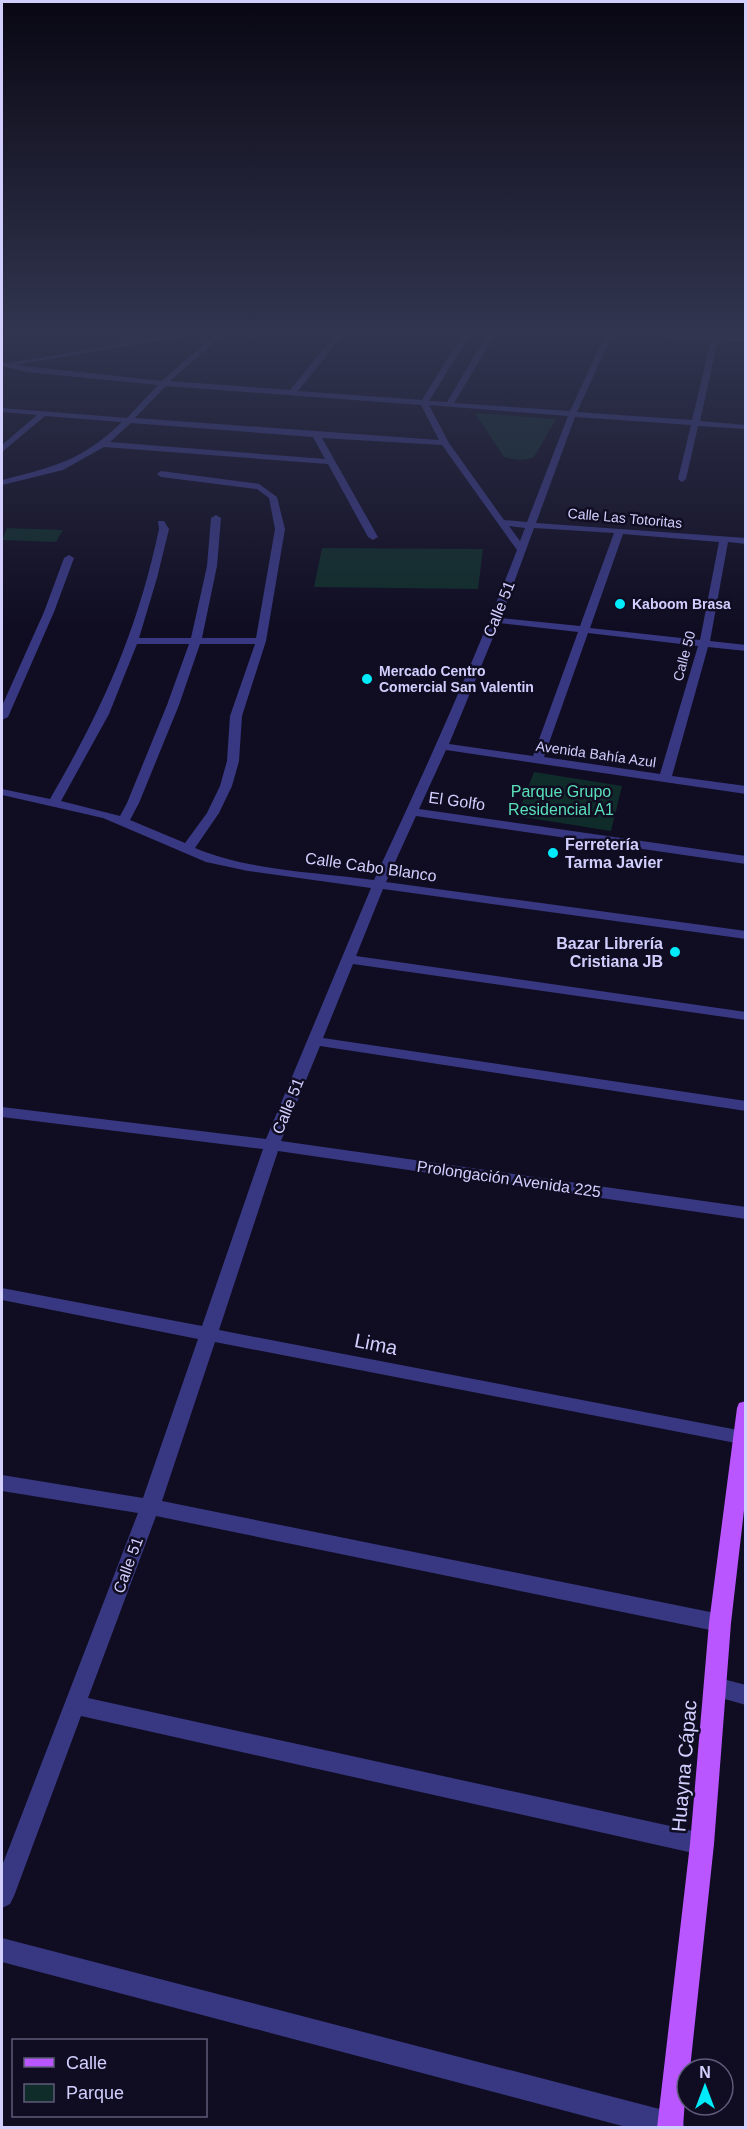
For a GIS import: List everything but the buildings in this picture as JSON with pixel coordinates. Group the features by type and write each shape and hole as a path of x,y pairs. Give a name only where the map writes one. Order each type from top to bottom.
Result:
{"main road":[{"name":"Huayna Cápac","path":"671,2126 702,1844 720,1623 746,1408"}],"street":[{"path":"2,449 25,429"},
{"path":"2,483 67,465 102,444 119,429"},
{"path":"246,429 445,443"},
{"path":"437,429 522,551"},
{"name":"Calle 51","path":"2,1896 150,1507 272,1145 379,884 442,746 495,620 567,429"},
{"path":"682,479 693,429"},
{"path":"316,435 374,537"},
{"path":"102,444 333,462"},
{"path":"160,474 260,486 273,497 280,529 261,641 236,716 233,761 226,786 213,813 188,848"},
{"path":"123,821 133,803 174,703 195,642 212,579 216,547 216,518"},
{"name":"Calle Las Totoritas","path":"502,522 746,541"},
{"path":"54,803 112,694 133,641 153,582 164,529 161,523"},
{"path":"537,760 620,530"},
{"name":"Calle 50","path":"664,778 705,644 724,540"},
{"path":"2,717 49,612 69,558"},
{"path":"495,620 746,648"},
{"path":"133,641 261,641"},
{"name":"Avenida Bahía Azul","path":"442,746 746,790"},
{"name":"Calle Cabo Blanco","path":"2,792 107,815 211,859 248,867 746,935"},
{"name":"El Golfo","path":"412,812 746,860"},
{"path":"348,959 746,1016"},
{"path":"314,1041 746,1106"},
{"name":"Prolongación Avenida 225","path":"2,1112 272,1145 746,1213"},
{"name":"Lima","path":"2,1294 742,1438"},
{"path":"2,1483 150,1507 720,1623"},
{"path":"715,1687 746,1695"},
{"path":"76,1705 702,1844"},
{"path":"2,1950 671,2126"}],"green space":[{"path":"486,429 550,429 534,457 519,460 504,457"},
{"path":"7,528 63,530 56,542 2,540"},
{"path":"322,548 483,549 478,589 314,587"},
{"name":"Parque Grupo Residencial A1","path":"534,772 622,786 611,831 517,816"}],"place":[{"name":"Kaboom Brasa","path":"620,604"},
{"name":"Mercado Centro Comercial San Valentin","path":"367,679"},
{"name":"Ferretería Tarma Javier","path":"553,853"},
{"name":"Bazar Librería Cristiana JB","path":"675,952"}]}
